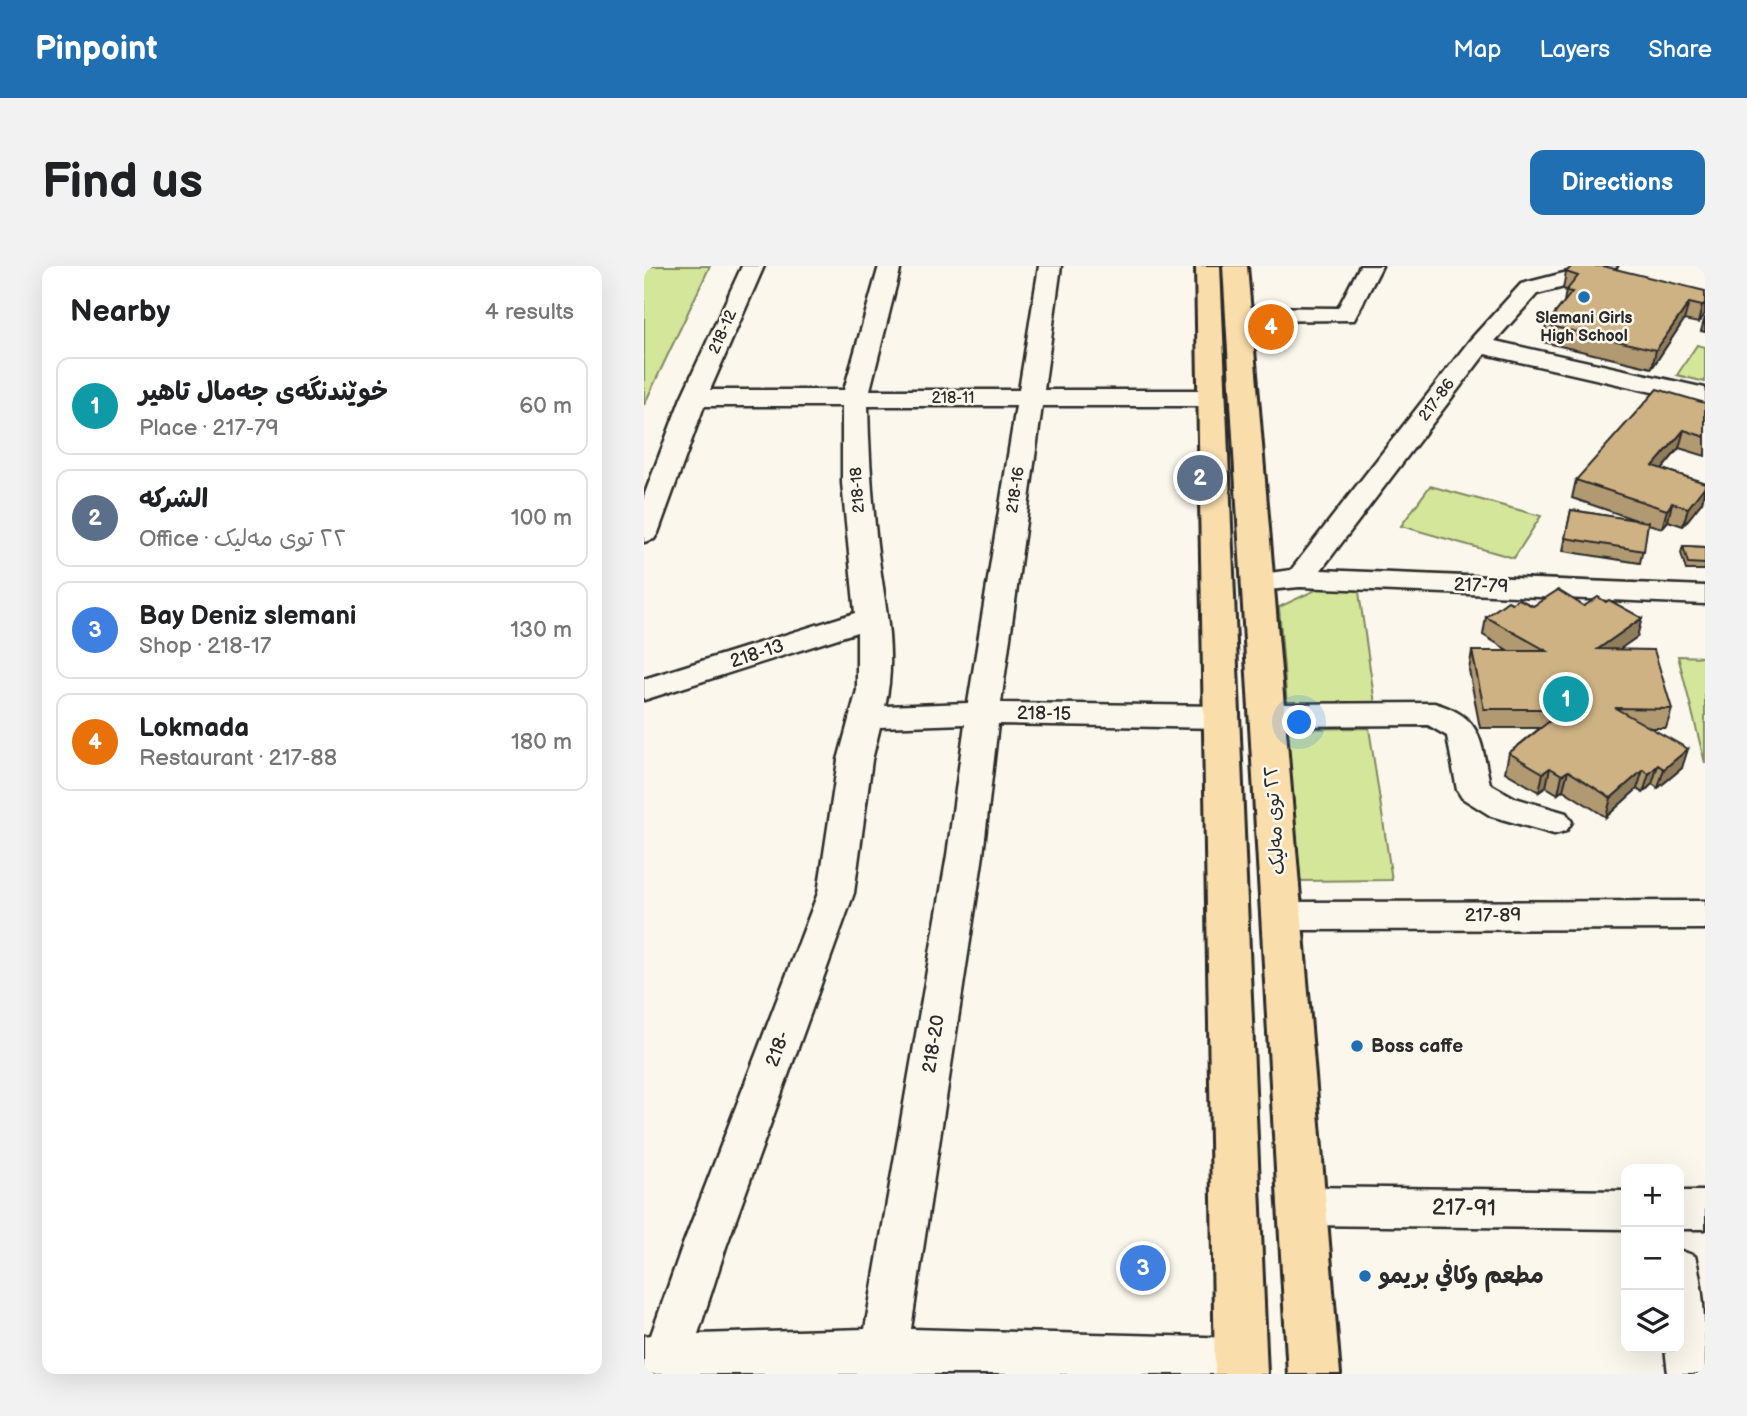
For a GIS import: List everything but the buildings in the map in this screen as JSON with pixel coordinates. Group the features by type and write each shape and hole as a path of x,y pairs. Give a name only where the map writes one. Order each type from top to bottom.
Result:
{"main road":[{"path":"1208,266 1240,1367"},
{"name":"٢٢ توی مەلیک","path":"1235,266 1314,1374"}],"street":[{"name":"218-12","path":"647,518 694,398 753,266"},
{"name":"218-18","path":"866,717 873,690 870,618 856,483 855,398 890,266"},
{"name":"218-16","path":"983,713 1050,266"},
{"path":"1238,314 1346,315 1371,266"},
{"name":"217-86","path":"1300,579 1479,345 1529,289 1599,271 1606,266"},
{"path":"1479,345 1705,396"},
{"name":"218-11","path":"694,398 1212,398"},
{"name":"217-79","path":"1258,582 1300,579 1705,595"},
{"name":"218-13","path":"644,691 870,618"},
{"name":"218-15","path":"866,717 983,713 1221,717"},
{"name":"218-20","path":"883,1362 962,869 983,713"},
{"path":"1268,715 1434,715 1462,731 1474,790 1503,807 1554,822"},
{"name":"218-","path":"657,1363 704,1247 836,893 855,760 866,717"},
{"name":"217-89","path":"1281,916 1705,915"},
{"name":"217-91","path":"1302,1206 1621,1209"},
{"path":"1684,1210 1705,1210"},
{"path":"1681,1290 1692,1374"},
{"path":"657,1363 883,1362 1240,1367"}],"green space":[{"path":"644,266 710,266 644,405"},
{"path":"1697,345 1705,347 1705,382 1677,375"},
{"path":"1430,486 1541,516 1514,558 1401,526"},
{"path":"1358,585 1375,704 1287,705 1279,607 1324,586"},
{"path":"1678,656 1705,657 1705,763"},
{"path":"1369,728 1392,880 1297,881 1282,729"}],"place":[{"name":"Slemani Girls High School","path":"1584,297"},
{"name":"Lokmada","path":"1271,327"},
{"name":"الشركه","path":"1200,478"},
{"name":"خوێندنگەی جەمال تاهیر","path":"1566,699"},
{"name":"Boss caffe","path":"1357,1046"},
{"name":"Bay Deniz slemani","path":"1143,1268"},
{"name":"مطعم وكافي بريمو","path":"1365,1276"}]}
